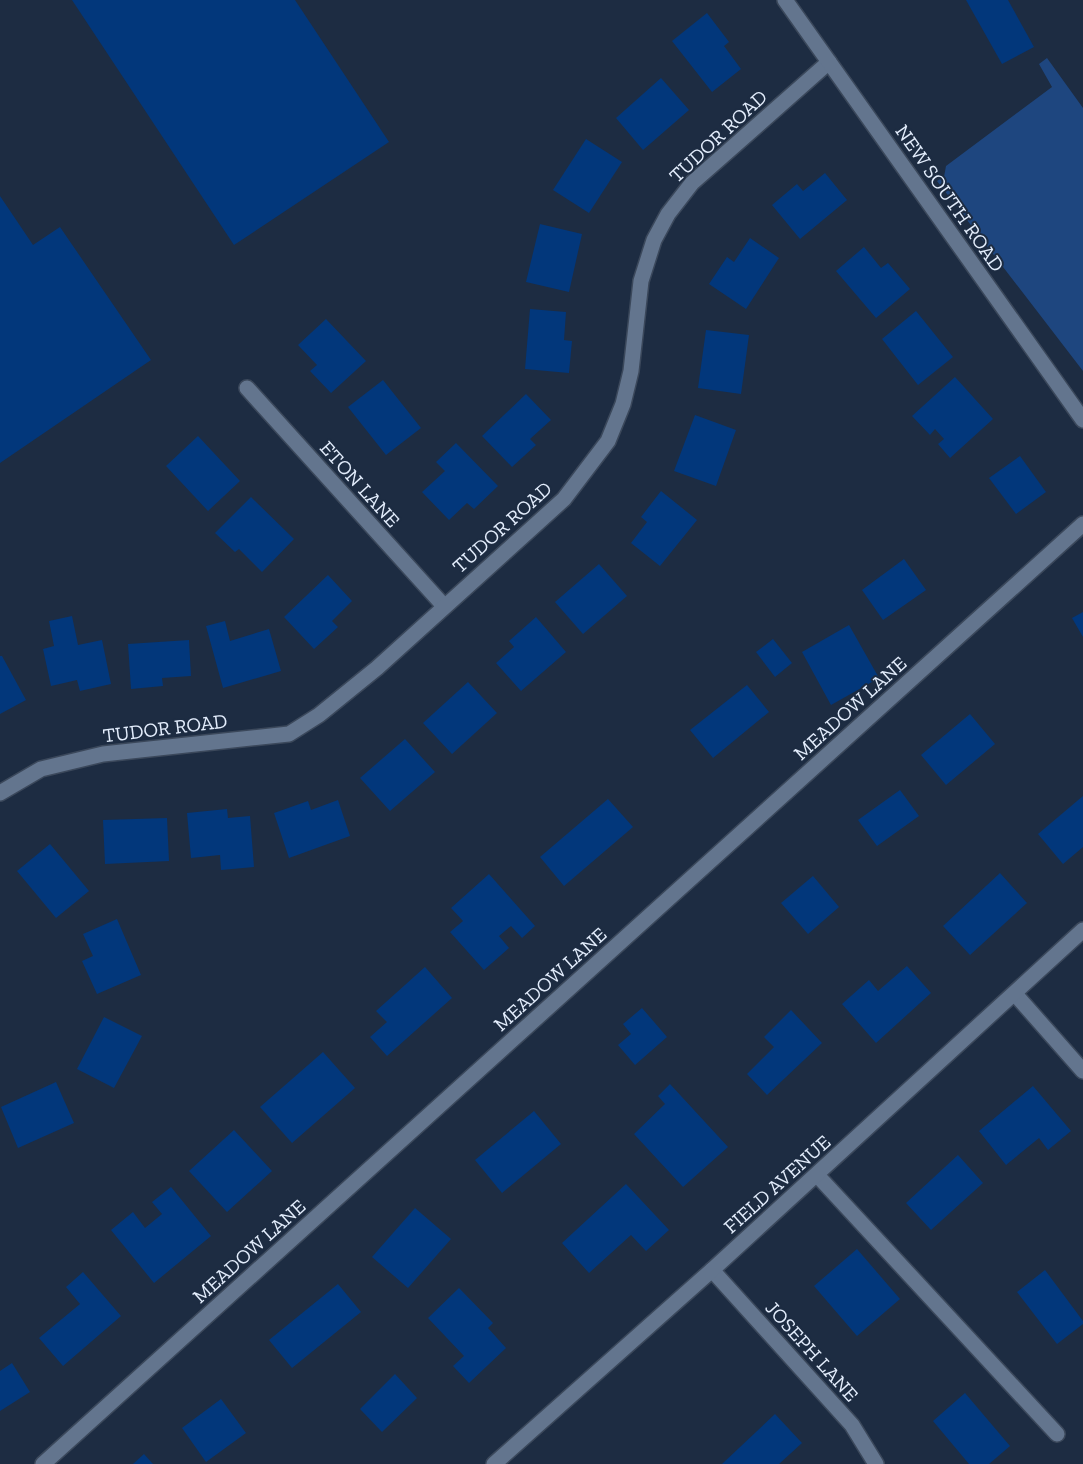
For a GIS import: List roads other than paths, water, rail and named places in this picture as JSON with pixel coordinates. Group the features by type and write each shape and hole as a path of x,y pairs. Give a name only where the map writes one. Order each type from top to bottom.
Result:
{"street":[{"name":"NEW SOUTH ROAD","path":"784,0 1083,420"},
{"name":"TUDOR ROAD","path":"0,793 41,769 103,754 289,734 319,715 377,668 564,499 608,440 623,404 631,371 642,281 654,240 668,214 692,183 829,62"},
{"name":"ETON LANE","path":"246,388 444,606"},
{"name":"MEADOW LANE","path":"43,1464 1083,524"},
{"name":"FIELD AVENUE","path":"494,1464 817,1175 1016,994 1083,930"},
{"path":"1016,994 1083,1070"},
{"path":"817,1175 1057,1434"},
{"name":"JOSEPH LANE","path":"712,1270 852,1425 876,1464"}]}
